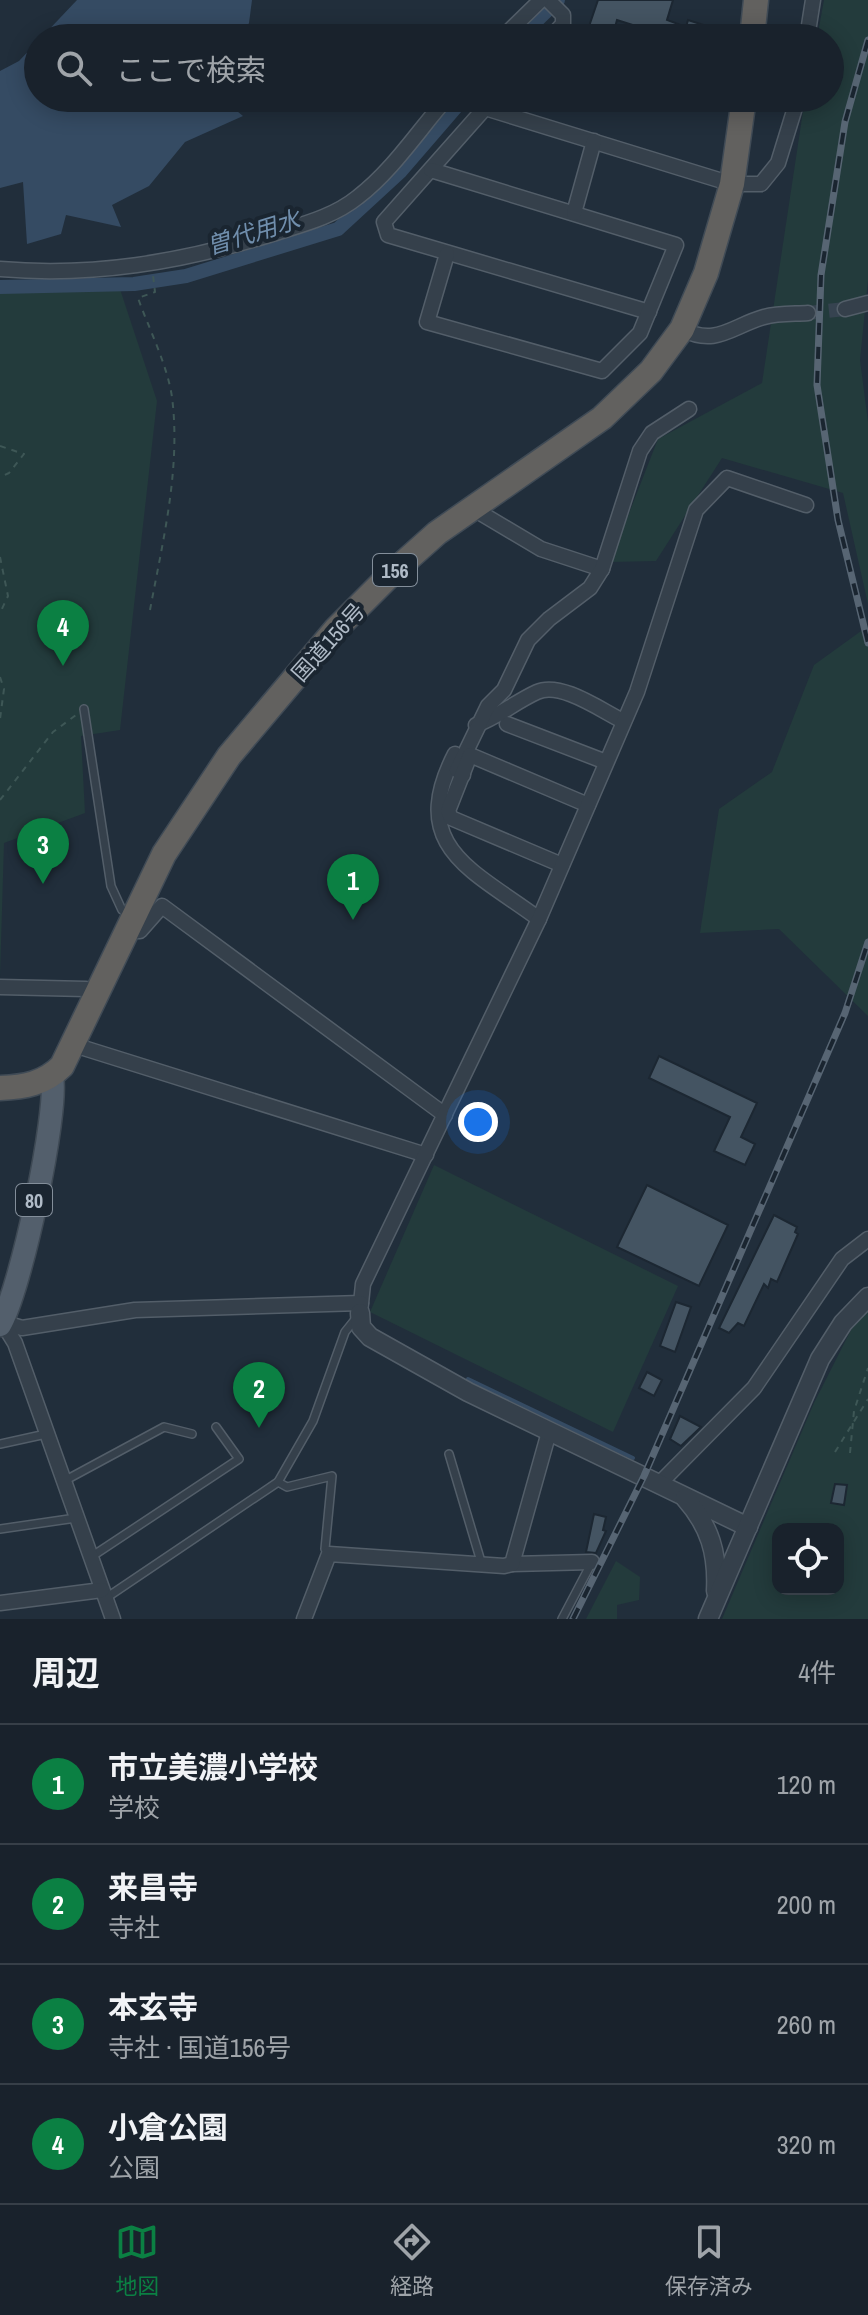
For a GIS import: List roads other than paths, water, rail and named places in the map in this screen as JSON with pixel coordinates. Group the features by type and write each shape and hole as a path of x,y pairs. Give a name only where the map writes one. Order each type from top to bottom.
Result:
{"highway":[{"path":"753,24 756,0"},
{"name":"国道156号","path":"52,1076 74,1045 95,994 164,854 229,756 336,629 406,559 472,508 529,472 602,418 651,371 682,329 706,273 732,184 742,112"},
{"path":"0,1088 35,1084 52,1076"}],"main road":[{"name":"80","path":"1,1323 16,1282 51,1121 55,1092 52,1076"}],"street":[{"path":"516,24 541,0"},
{"path":"548,0 563,15 563,24"},
{"path":"809,24 813,0"},
{"path":"0,269 46,273 152,265 231,246 331,215 380,179 435,112"},
{"path":"482,112 384,222 388,235 649,312"},
{"path":"515,112 594,141 732,184 761,184 771,176 789,135 795,112"},
{"path":"574,213 594,141"},
{"path":"431,170 676,245 640,333 602,371 427,322 447,254"},
{"path":"845,309 868,303"},
{"path":"682,329 699,338 735,331 764,317 808,313"},
{"path":"463,775 457,770 488,706 504,690 528,640 549,619 590,588 602,569 640,451 652,433 689,409"},
{"path":"748,1527 549,1432 370,1337 361,1327 360,1308 363,1284 539,919 637,692 696,510 727,478 806,505"},
{"path":"472,508 541,549 602,569"},
{"path":"539,919 457,859 437,822 437,793 453,756 472,727 492,720 540,690 561,691 623,721"},
{"path":"507,724 606,762"},
{"path":"562,865 451,818 448,811 470,755 588,805"},
{"path":"129,923 140,931 162,906 445,1115"},
{"path":"0,987 86,989 95,994"},
{"path":"74,1045 426,1155"},
{"path":"660,1483 754,1388 842,1259 868,1239"},
{"path":"712,1611 820,1359 843,1323 868,1297"},
{"path":"1,1323 22,1328 135,1310 360,1308"},
{"path":"1,1323 15,1343 113,1619"},
{"path":"512,1564 549,1432"},
{"path":"680,1494 710,1534 717,1566 712,1611"},
{"path":"304,1619 329,1554 482,1565 592,1562"},
{"path":"0,1603 103,1595"}],"lane":[{"path":"84,709 111,886 129,923"},
{"path":"103,1595 278,1482 297,1456 328,1385 345,1332 360,1308"},
{"path":"62,1482 164,1427 192,1434"},
{"path":"91,1557 239,1459 216,1427"},
{"path":"0,1444 46,1434"},
{"path":"449,1454 482,1565"},
{"path":"278,1482 287,1487 332,1476 325,1549 329,1554"},
{"path":"0,1529 76,1518"},
{"path":"562,1619 592,1562"}],"water":[{"path":"77,0 252,0 248,24 54,24"},
{"path":"24,56 24,112 238,112 243,116 185,142 149,186 112,205 121,227 66,215 61,234 27,244 23,182 0,188 0,71"}],"waterway":[{"name":"曽代用水","path":"533,24 558,0"},
{"name":"曽代用水","path":"0,287 134,284 186,276 338,229 401,171 452,112"},
{"path":"468,1379 633,1458"}],"tunnel":[{"path":"808,313 845,309"}],"railway":[{"path":"868,40 845,122 821,275 817,385 838,520 868,643"},
{"path":"573,1619 644,1476 845,1013 868,942"}],"place":[{"name":"小倉公園","path":"63,666"},
{"name":"本玄寺","path":"43,884"},
{"name":"市立美濃小学校","path":"353,920"},
{"name":"来昌寺","path":"259,1428"}]}
